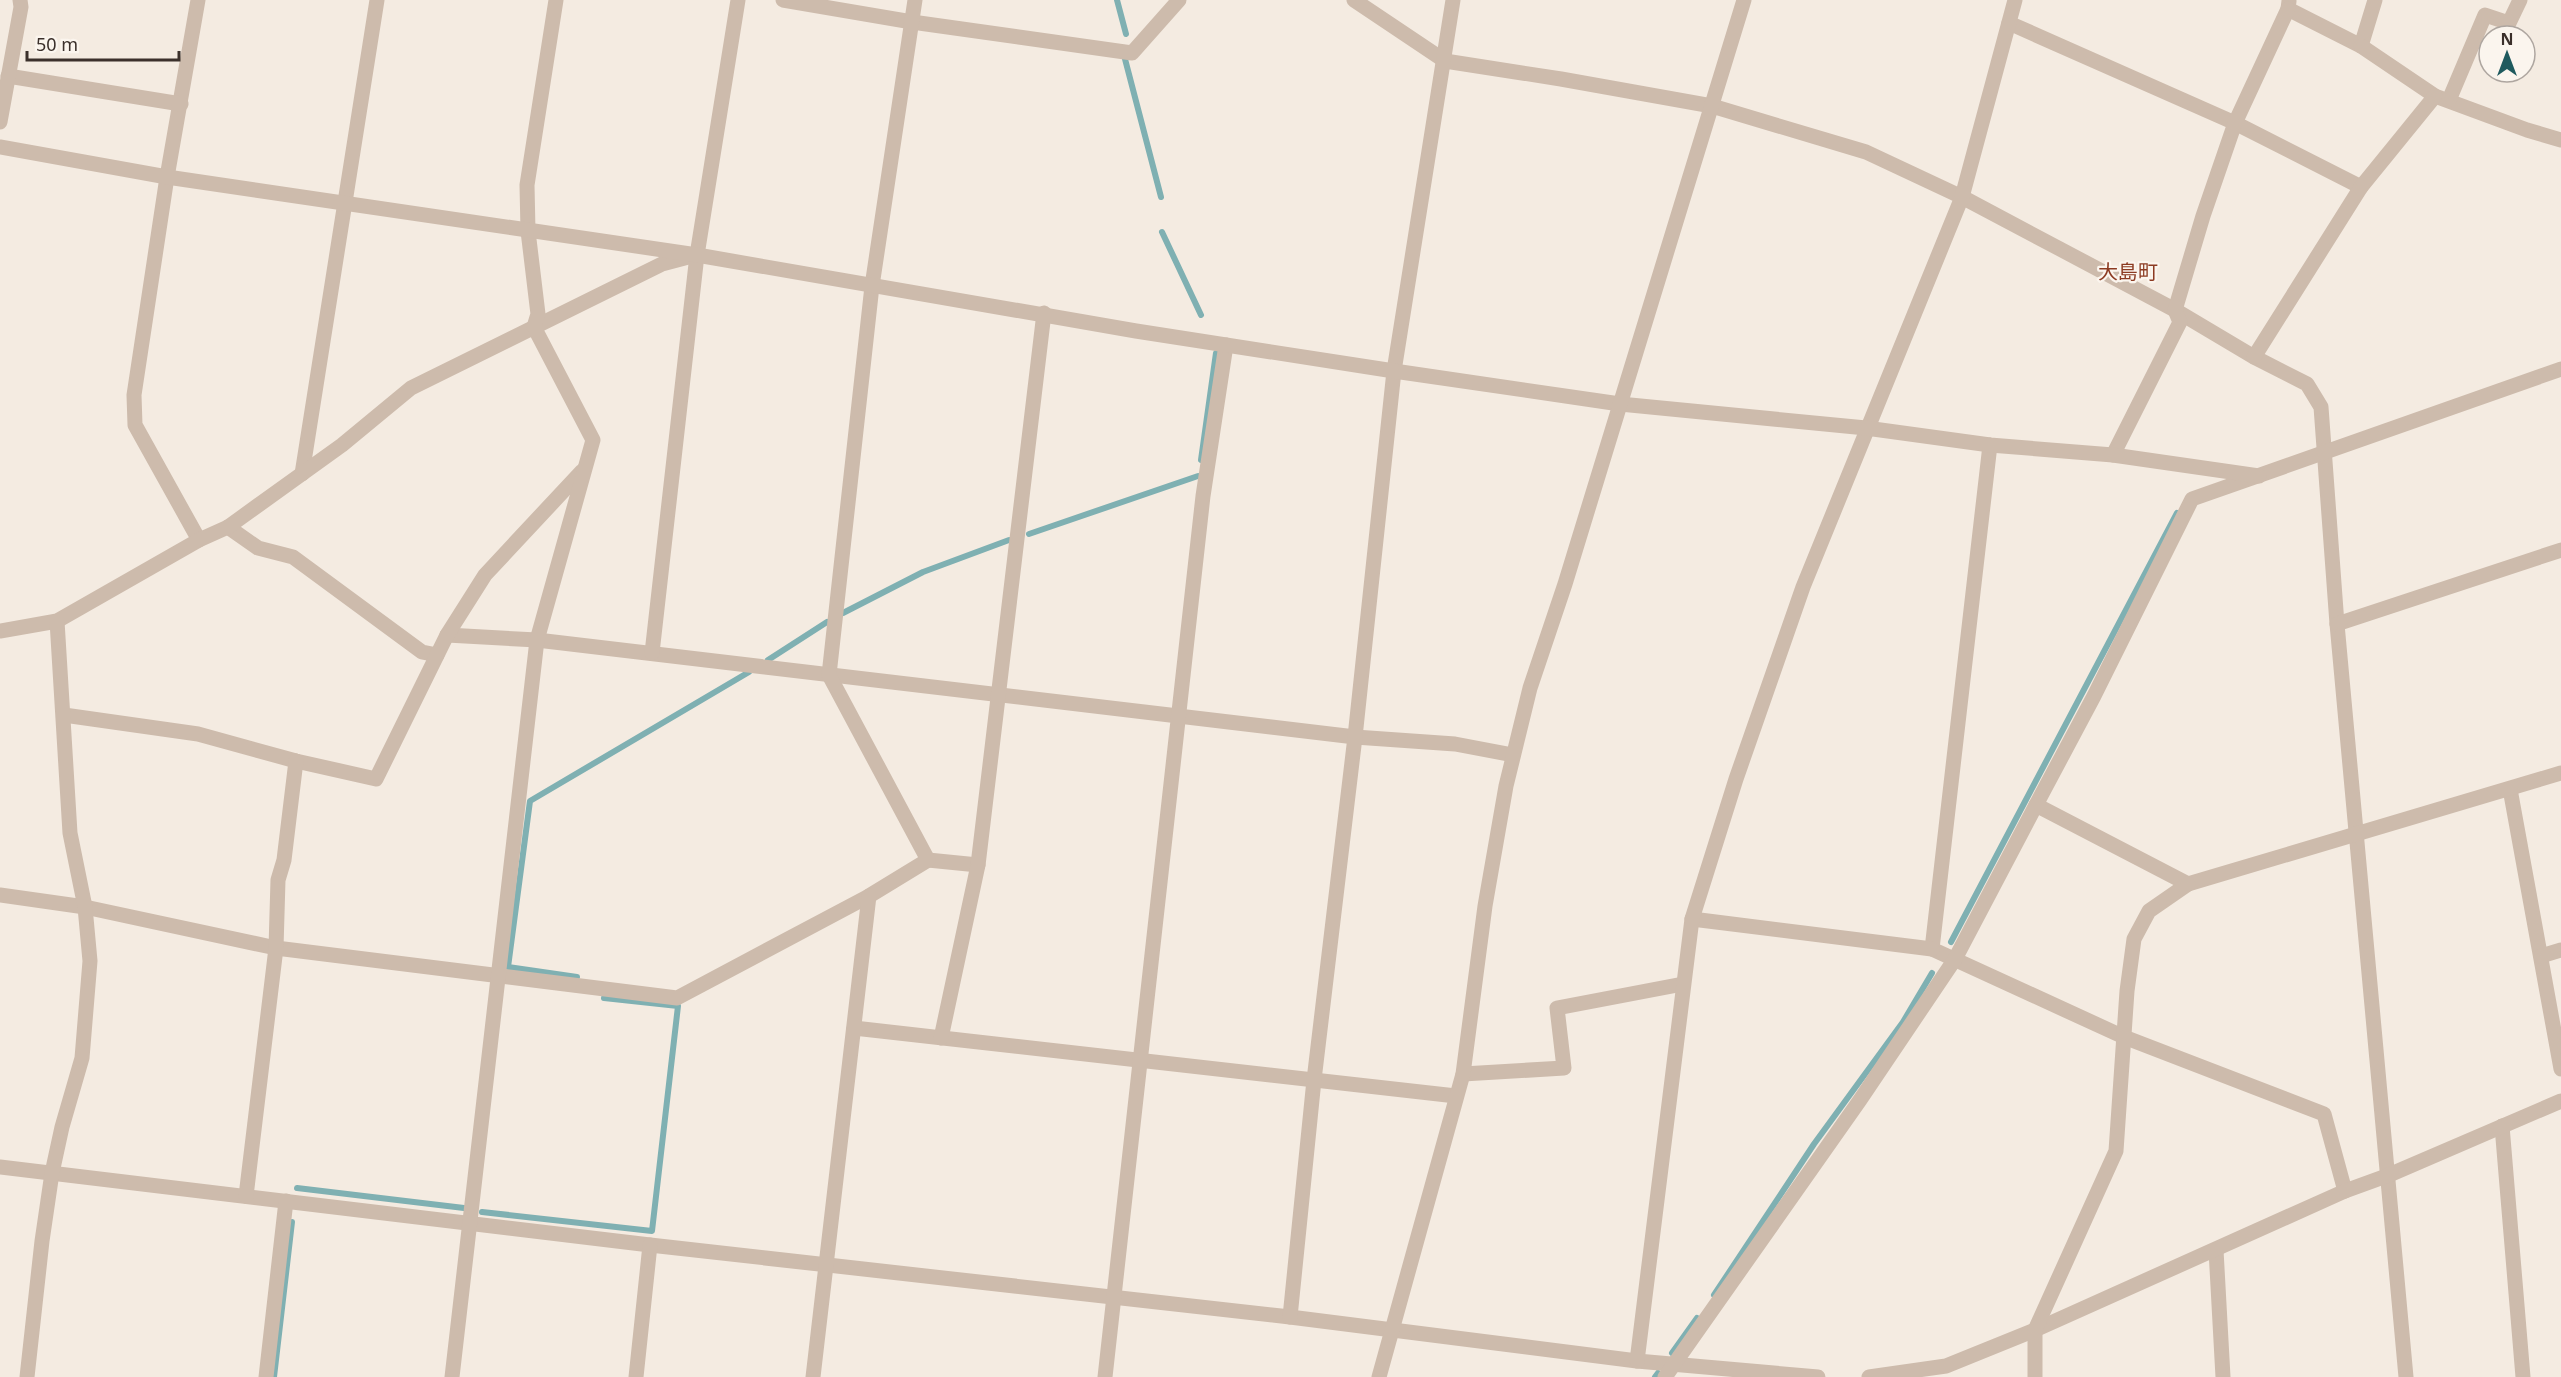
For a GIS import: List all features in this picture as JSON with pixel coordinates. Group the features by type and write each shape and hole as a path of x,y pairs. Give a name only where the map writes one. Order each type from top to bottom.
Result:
{"street":[{"path":"0,122 21,7 20,0"},
{"path":"198,0 167,177 134,395 135,425 199,540"},
{"path":"302,474 377,0"},
{"path":"452,1377 537,640 593,440 534,327 538,314 528,231 526,184 556,0"},
{"path":"652,653 697,255 738,0"},
{"path":"783,0 912,22 1132,53 1179,0"},
{"path":"915,0 872,286 829,675 928,860"},
{"path":"1354,0 1445,61 1712,106 1866,152 1962,197 2175,310 2254,357 2307,384 2321,407 2337,624 2406,1377"},
{"path":"1290,1317 1314,1080 1355,737 1394,371 1453,0"},
{"path":"1379,1377 1463,1074 1485,906 1513,755 1530,688 1565,584 1744,0"},
{"path":"1637,1361 1692,919 1736,779 1803,587 1962,197 2015,0"},
{"path":"2361,46 2375,0"},
{"path":"2254,357 2361,187 2442,98 2485,15 2509,23 2520,0"},
{"path":"2112,455 2180,322 2175,310 2203,216 2235,123 2288,4 2361,46 2442,98 2526,130 2561,140"},
{"path":"2009,23 2235,123 2361,187"},
{"path":"8,76 181,104"},
{"path":"0,147 167,177 697,255 1226,345 1620,404 1866,428 1990,445 2112,455 2259,476"},
{"path":"0,631 57,621 199,540 228,527 342,445 411,388 662,264 697,255"},
{"path":"940,1038 978,866 1044,313"},
{"path":"1105,1377 1203,496 1226,345"},
{"path":"1665,1377 1860,1100 1955,959 2094,696 2193,499 2561,369"},
{"path":"1932,949 1990,445"},
{"path":"64,715 198,734 376,779 447,635 485,575 585,468"},
{"path":"228,527 258,548 293,557 422,652 437,655"},
{"path":"2337,624 2561,550"},
{"path":"27,1377 52,1173 62,1127 82,1058 90,961 85,907 70,833 57,621"},
{"path":"447,635 537,640 1355,737 1455,744 1513,755"},
{"path":"246,1196 276,948 278,880 284,860 296,760"},
{"path":"2035,1377 2035,1330 2116,1151 2134,939 2149,911 2188,884 2561,772"},
{"path":"2510,789 2561,1069"},
{"path":"2036,805 2188,884"},
{"path":"0,895 85,907 276,948 676,998 869,896 928,860 978,866"},
{"path":"813,1377 828,1264 869,896"},
{"path":"1692,919 1932,949 2124,1037 2324,1114 2345,1191"},
{"path":"2541,956 2561,950"},
{"path":"1463,1074 1564,1068 1557,1008 1683,984"},
{"path":"854,1028 1456,1096"},
{"path":"1869,1377 1942,1371 2345,1191 2389,1175 2561,1101"},
{"path":"2502,1126 2523,1377"},
{"path":"0,1167 650,1245 1290,1317 1637,1361 1818,1377"},
{"path":"266,1377 286,1201"},
{"path":"636,1377 650,1245"},
{"path":"2216,1250 2223,1377"}],"waterway":[{"path":"1117,0 1126,34"},
{"path":"1125,59 1161,197"},
{"path":"1162,232 1201,315"},
{"path":"1201,460 1216,353"},
{"path":"1029,534 1198,476"},
{"path":"1951,942 2177,513"},
{"path":"843,613 923,572 1009,540"},
{"path":"768,660 827,622"},
{"path":"577,977 508,967 530,801 749,672"},
{"path":"1714,1295 1814,1144 1903,1022 1932,973"},
{"path":"482,1212 652,1231 678,1006 604,998"},
{"path":"297,1188 464,1208"},
{"path":"274,1377 292,1222"},
{"path":"1672,1353 1697,1318"},
{"path":"1655,1377 1658,1373"}],"district":[{"name":"大島町","path":"2128,272"}]}
